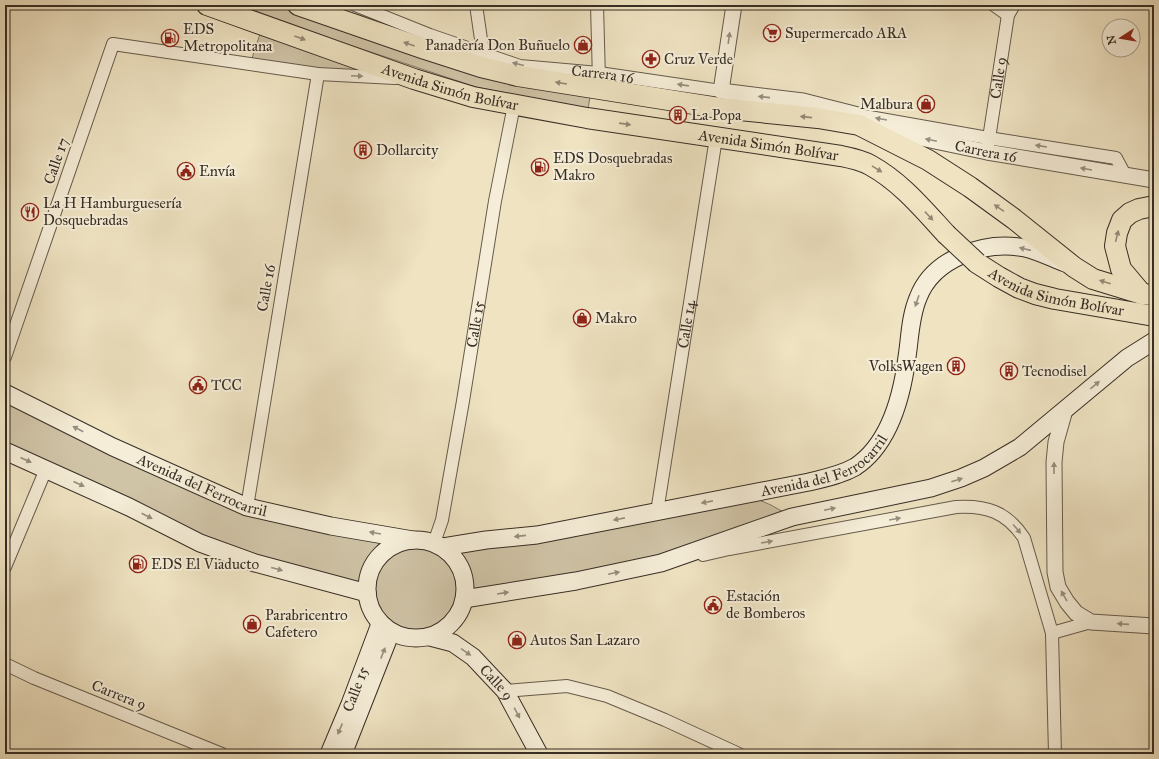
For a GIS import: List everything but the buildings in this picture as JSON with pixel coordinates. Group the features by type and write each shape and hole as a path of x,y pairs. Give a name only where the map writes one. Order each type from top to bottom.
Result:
{"main road":[{"name":"Avenida Simón Bolívar","path":"207,5 414,79 473,97 586,118 841,156 869,164 898,184 946,234 977,263 999,278 1019,288 1055,299 1154,316"},
{"name":"Avenida Simón Bolívar","path":"298,5 481,67 518,76 599,81 719,108 818,118 858,120 928,160 970,187 1014,218 1074,267 1093,279 1148,295"},
{"path":"1148,295 1121,269 1114,246 1122,220 1130,213 1139,209 1154,206"},
{"name":"Avenida del Ferrocarril","path":"439,545 537,535 657,512 844,473 866,458 876,447 893,416 902,388 911,327 918,298 924,284 932,275 950,261 982,249 994,247 1026,248 1074,267"},
{"path":"464,599 576,581 661,563 792,517 931,488 961,478 984,468 1020,447 1127,358 1154,341"},
{"name":"Avenida del Ferrocarril","path":"5,393 113,447 247,507 331,526 413,540"},
{"path":"5,452 129,507 200,543 255,563 366,593"},
{"path":"424,540 439,545 457,563 463,574 465,586 464,599 458,616 446,629 430,637 417,639 403,638 386,628 373,615 368,604 366,593 370,571 375,561 383,552 402,542 424,540"},
{"name":"Calle 15","path":"329,754 350,704 386,628"},
{"name":"Calle 15","path":"343,754 386,628"},
{"name":"Calle 9","path":"430,637 453,643 473,657 505,691 539,754"}],"street":[{"name":"Carrera 16","path":"355,5 430,35 520,66 599,81 721,91 803,101 858,120 988,145 1154,180"},
{"path":"476,5 483,53"},
{"path":"597,5 599,81"},
{"path":"721,91 734,5"},
{"path":"994,5 1011,10"},
{"name":"Calle 9","path":"988,145 1011,10"},
{"name":"Calle 17","path":"5,357 113,44 318,74"},
{"path":"318,74 414,79"},
{"name":"Calle 16","path":"247,507 318,74"},
{"name":"Calle 15","path":"439,545 495,201 514,105"},
{"name":"Calle 14","path":"657,512 716,138"},
{"path":"1065,410 1056,442 1054,462 1055,572 1058,587 1067,602 1076,613 1091,622"},
{"path":"5,567 46,470"},
{"path":"661,563 682,561 729,549 956,507 972,506 984,508 1005,518 1019,530 1024,538 1052,633 1055,754"},
{"path":"1052,633 1091,622 1154,626"},
{"name":"Carrera 9","path":"5,664 34,678 222,754"},
{"path":"505,691 567,686 607,696 665,720 738,754"}],"shaded area":[{"path":"229,5 275,5 422,56 590,97 588,109 476,87"},
{"path":"263,25 414,79 250,64"},
{"path":"5,393 247,507 413,540 424,540 434,543 745,494 771,505 792,517 661,563 464,599 453,621 447,628 429,638 408,638 398,635 381,624 371,611 366,593 255,563 5,451"}],"place":[{"name":"Supermercado ARA","path":"772,33"},
{"name":"EDS Metropolitana","path":"170,38"},
{"name":"Panadería Don Buñuelo","path":"583,45"},
{"name":"Cruz Verde","path":"651,59"},
{"name":"Malbura","path":"926,104"},
{"name":"La Popa","path":"678,115"},
{"name":"Dollarcity","path":"363,150"},
{"name":"EDS Dosquebradas Makro","path":"540,167"},
{"name":"Envía","path":"186,171"},
{"name":"La H Hamburguesería Dosquebradas","path":"30,212"},
{"name":"Makro","path":"582,318"},
{"name":"VolksWagen","path":"956,366"},
{"name":"Tecnodisel","path":"1009,371"},
{"name":"TCC","path":"198,385"},
{"name":"EDS El Viaducto","path":"138,564"},
{"name":"Estación de Bomberos","path":"713,605"},
{"name":"Parabricentro Cafetero","path":"252,624"},
{"name":"Autos San Lazaro","path":"517,640"}]}
